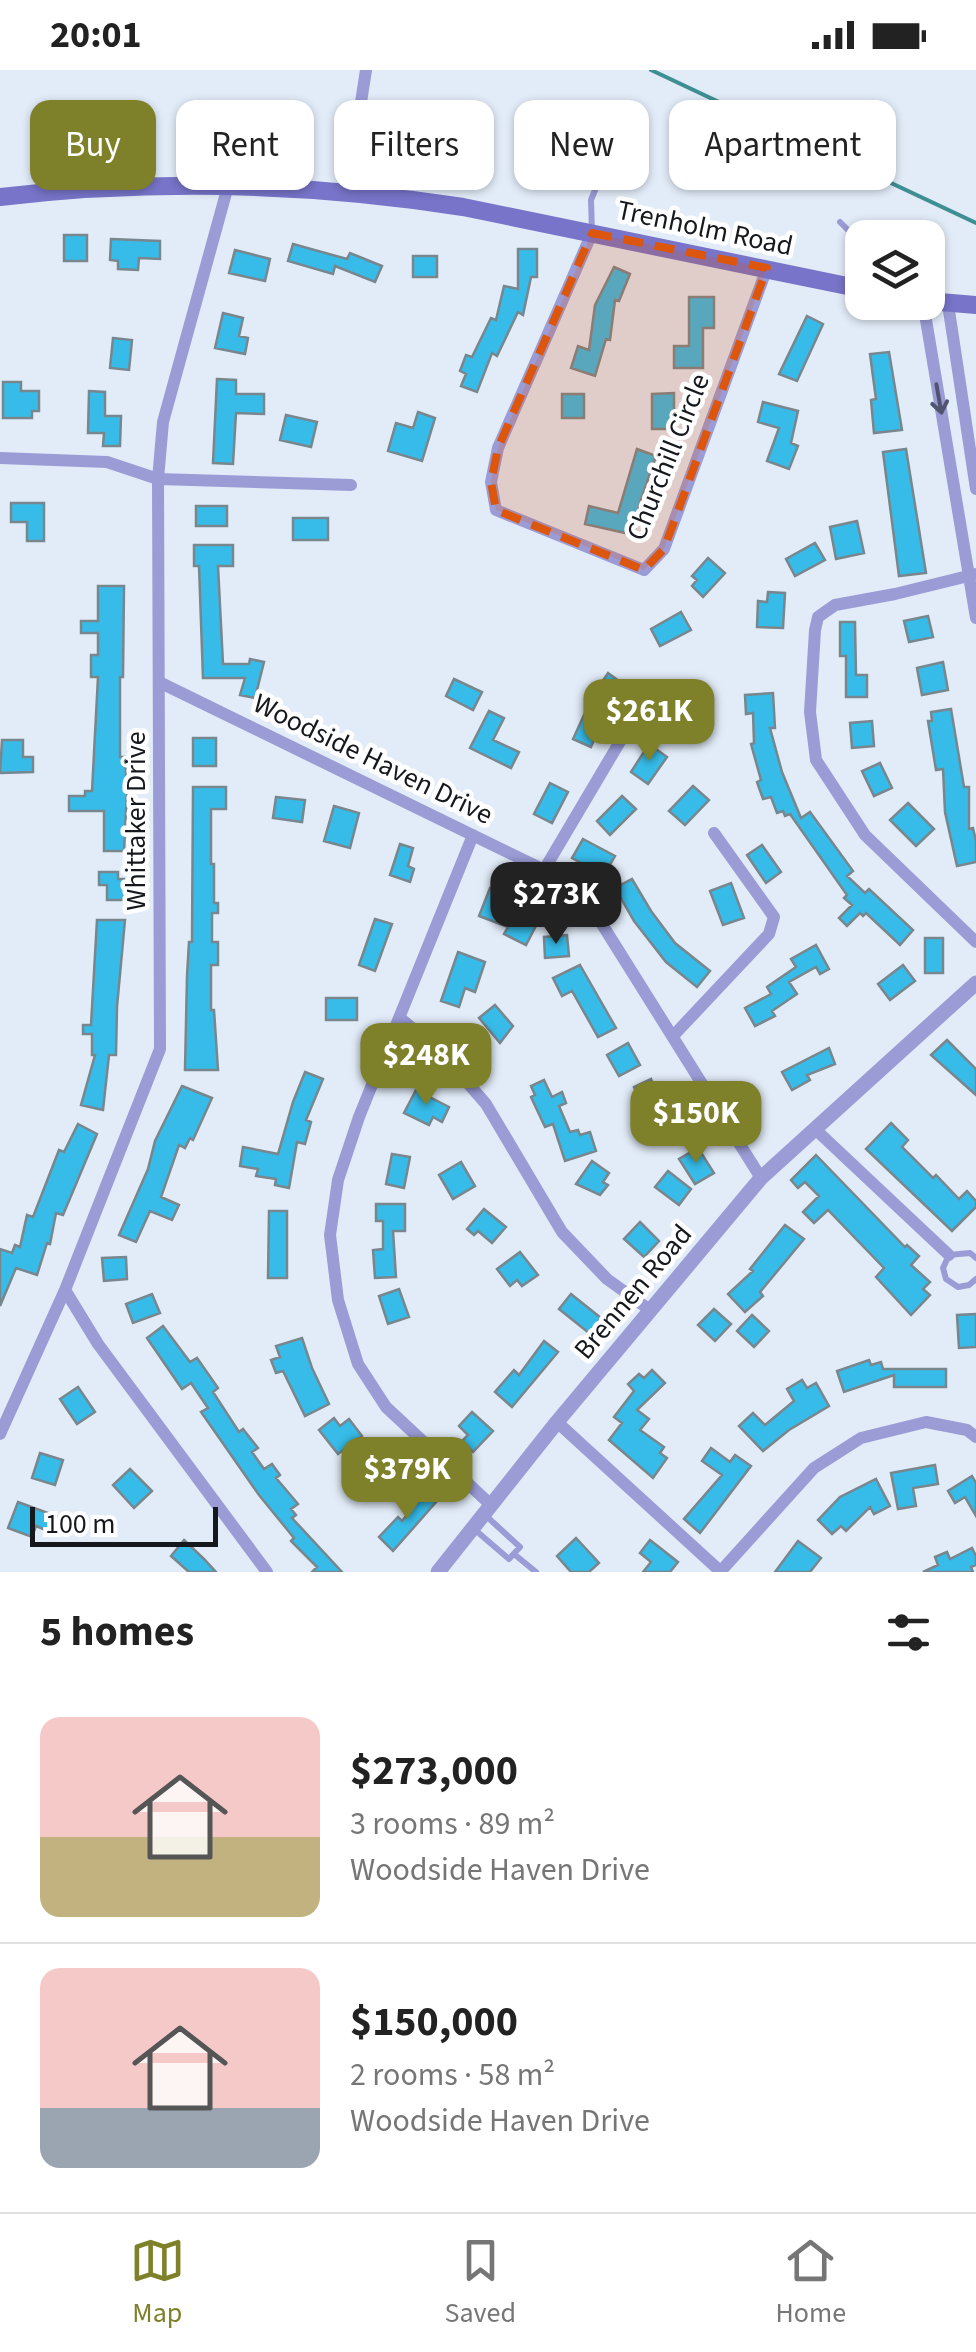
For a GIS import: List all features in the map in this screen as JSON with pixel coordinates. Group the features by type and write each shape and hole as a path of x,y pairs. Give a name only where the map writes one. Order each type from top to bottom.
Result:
{"main road":[{"name":"Trenholm Road","path":"0,197 114,186 176,186"},
{"name":"Trenholm Road","path":"307,190 462,207 845,284"},
{"path":"945,304 976,305"}],"street":[{"path":"346,192 366,70"},
{"name":"Whittaker Drive","path":"0,1434 66,1290 160,1049 158,479 163,422 227,190"},
{"name":"Churchill Circle","path":"592,233 498,448 491,482 496,510 644,570 664,549 767,268"},
{"path":"948,304 976,489"},
{"path":"928,320 972,574 976,618"},
{"path":"0,458 108,462 158,479 351,485"},
{"path":"972,574 895,594 835,604 818,617 811,658 810,712 816,760 865,835 976,942"},
{"name":"Woodside Haven Drive","path":"161,683 544,870 585,897 761,1178"},
{"path":"544,870 644,702"},
{"path":"674,1035 768,934 774,917 714,833"},
{"path":"473,835 359,1116 338,1180 330,1235 338,1300 358,1364 386,1407 488,1510"},
{"name":"Brennen Road","path":"438,1572 557,1422 761,1178 973,990"},
{"path":"400,1018 441,1052 486,1104 562,1232 607,1279 650,1310"},
{"path":"815,1129 949,1255"},
{"path":"66,1290 98,1344 267,1572"},
{"path":"557,1422 720,1572 814,1468 860,1438 926,1422 966,1430 976,1437"}],"lane":[{"path":"592,233 591,200 595,190"},
{"path":"840,222 845,227"},
{"path":"976,1258 960,1252 949,1255 943,1268 946,1279 958,1286 970,1285 976,1279"},
{"path":"473,1528 510,1559 520,1547 488,1510"},
{"path":"514,1554 536,1572"}],"highlighted area":[{"path":"592,233 767,268 664,549 644,570 496,510 491,482 498,448"}],"building":[{"path":"64,235 87,235 87,261 64,261"},
{"path":"111,239 160,241 160,259 139,258 138,270 118,269 118,261 110,260"},
{"path":"293,244 347,259 350,253 382,266 375,282 335,266 333,274 288,261"},
{"path":"518,249 537,249 537,277 531,277 523,315 518,312 497,356 492,353 477,392 461,386 466,374 460,371 466,355 472,357 491,318 496,320 504,286 518,289"},
{"path":"235,250 270,259 265,281 229,273"},
{"path":"413,256 437,256 437,277 413,277"},
{"path":"614,267 630,274 619,301 615,300 610,340 606,339 595,376 571,368 578,346 589,350 595,305"},
{"path":"689,297 714,297 714,328 703,328 703,368 674,368 674,346 689,346"},
{"path":"223,313 243,318 239,336 248,338 245,354 215,348"},
{"path":"807,316 823,324 797,381 779,374"},
{"path":"113,338 132,340 129,370 110,368"},
{"path":"889,352 902,430 874,433 871,400 876,399 870,354"},
{"path":"217,379 236,380 236,394 264,394 264,414 236,413 233,464 213,463"},
{"path":"3,382 21,382 21,391 39,391 39,411 32,411 32,418 3,418"},
{"path":"89,391 105,392 105,416 121,416 120,446 103,446 104,433 88,433"},
{"path":"674,393 674,429 652,429 652,394"},
{"path":"562,394 584,394 584,418 562,418"},
{"path":"763,402 798,411 791,443 798,446 789,469 767,461 779,428 758,422"},
{"path":"418,412 435,418 422,461 388,451 396,423 413,428"},
{"path":"286,415 317,422 311,447 280,440"},
{"path":"637,449 656,456 634,535 585,524 589,506 618,513"},
{"path":"906,449 926,573 899,576 883,452"},
{"path":"11,503 44,503 44,541 27,541 27,522 11,522"},
{"path":"196,506 227,506 227,526 196,526"},
{"path":"293,518 328,518 328,540 293,540"},
{"path":"857,521 864,553 836,559 830,527"},
{"path":"815,543 825,560 795,576 786,559"},
{"path":"194,545 233,545 233,566 218,566 223,664 249,664 250,659 264,662 255,698 240,695 245,678 203,678 199,566 194,566"},
{"path":"708,558 725,573 703,597 692,586 697,580 692,576"},
{"path":"98,586 124,586 120,757 125,757 127,792 124,851 104,851 104,811 69,811 69,796 85,796 85,791 92,791 98,677 91,677 91,655 98,655 98,633 81,633 81,621 98,621"},
{"path":"768,592 785,593 783,628 757,627 758,601 767,602"},
{"path":"681,612 691,630 660,646 651,629"},
{"path":"928,616 933,637 909,642 904,621"},
{"path":"840,622 855,622 856,675 867,675 867,697 846,697 846,656 840,656"},
{"path":"943,662 948,690 922,695 917,668"},
{"path":"608,673 626,686 612,706 594,694"},
{"path":"454,679 482,692 473,710 446,696"},
{"path":"773,693 775,728 770,728 801,818 810,812 853,871 847,876 865,893 869,889 913,930 900,945 866,913 860,913 847,926 839,918 852,905 844,898 847,895 790,814 777,813 771,797 763,799 751,744 753,713 746,714 745,695"},
{"path":"677,699 694,710 678,736 660,726"},
{"path":"951,709 964,787 969,787 969,829 973,828 976,841 976,862 957,866 945,812 943,769 936,770 928,721 932,721 931,712"},
{"path":"489,711 504,718 493,740 519,752 511,768 470,748"},
{"path":"585,713 602,721 591,747 573,739"},
{"path":"872,721 874,746 852,748 850,723"},
{"path":"193,738 216,738 216,766 193,766"},
{"path":"2,740 23,740 23,757 33,757 33,772 0,773"},
{"path":"649,744 667,757 648,784 631,772"},
{"path":"880,763 892,788 874,796 862,771"},
{"path":"550,783 568,792 552,823 534,814"},
{"path":"693,786 709,800 685,825 669,811"},
{"path":"193,787 226,787 226,809 211,809 211,864 214,903 218,903 218,913 212,913 212,942 218,942 218,965 211,965 211,1010 218,1070 185,1070 187,976 192,942"},
{"path":"622,796 636,809 610,835 597,821"},
{"path":"276,797 305,800 302,822 273,818"},
{"path":"908,803 934,829 916,846 890,820"},
{"path":"334,806 359,813 350,848 324,841"},
{"path":"583,839 615,856 604,875 572,858"},
{"path":"400,844 413,848 408,866 414,869 410,882 390,875"},
{"path":"762,845 781,872 766,883 747,855"},
{"path":"99,872 118,872 118,879 124,879 124,900 107,900 107,885 99,885"},
{"path":"632,879 675,943 710,971 697,987 666,962 634,921 615,888"},
{"path":"731,883 744,918 723,925 710,891"},
{"path":"490,888 541,916 526,945 504,934 508,927 479,916"},
{"path":"375,919 392,924 375,971 359,965"},
{"path":"97,920 125,920 116,1055 109,1055 103,1110 81,1105 95,1055 92,1034 83,1034 83,1025 91,1025"},
{"path":"567,935 569,956 545,958 544,937"},
{"path":"925,938 943,938 943,973 925,973"},
{"path":"816,945 829,969 820,974 816,967 789,982 797,994 772,1011 775,1016 755,1026 745,1008 771,994 767,987 796,967 791,959"},
{"path":"458,952 485,962 475,992 465,988 459,1007 441,1001"},
{"path":"580,965 616,1028 598,1037 572,991 562,996 553,978"},
{"path":"903,965 915,981 890,1000 878,984"},
{"path":"326,998 357,998 357,1020 326,1020"},
{"path":"495,1005 513,1026 500,1043 479,1018"},
{"path":"947,1040 976,1069 976,1095 931,1055"},
{"path":"628,1043 640,1065 619,1076 607,1055"},
{"path":"829,1048 835,1064 807,1075 810,1080 792,1090 782,1072"},
{"path":"305,1072 323,1079 306,1120 311,1122 305,1144 297,1142 289,1188 275,1185 276,1179 256,1176 258,1169 240,1166 243,1147 278,1154"},
{"path":"651,1079 666,1114 644,1123 633,1098 638,1096 634,1087"},
{"path":"544,1080 552,1097 562,1092 566,1103 559,1106 570,1132 590,1132 596,1151 565,1161 553,1124 545,1127 531,1097 535,1095 531,1086"},
{"path":"182,1086 212,1098 193,1140 190,1138 185,1148 179,1145 161,1197 179,1205 172,1220 150,1211 136,1242 119,1235 148,1169 155,1141"},
{"path":"416,1090 449,1107 442,1122 433,1117 429,1125 404,1113"},
{"path":"891,1123 908,1140 902,1147 933,1178 936,1175 959,1199 967,1191 976,1201 976,1207 952,1231 866,1149"},
{"path":"78,1124 97,1134 63,1215 56,1213 50,1244 47,1243 37,1275 16,1268 0,1306 0,1249 12,1253 15,1245 20,1247 27,1215 33,1217 59,1150 64,1152"},
{"path":"698,1148 714,1173 695,1184 679,1159"},
{"path":"392,1154 410,1157 404,1188 386,1184"},
{"path":"816,1155 905,1247 919,1256 911,1265 930,1282 923,1289 930,1295 911,1315 876,1277 884,1268 828,1210 814,1223 803,1212 819,1196 805,1182 798,1188 791,1180"},
{"path":"592,1161 609,1173 603,1182 608,1185 600,1195 576,1184"},
{"path":"461,1162 475,1186 453,1199 439,1175"},
{"path":"668,1171 691,1189 679,1205 655,1187"},
{"path":"376,1204 405,1204 405,1231 393,1231 396,1277 375,1278 373,1250 383,1249 383,1221 376,1221"},
{"path":"484,1209 506,1227 492,1243 478,1231 474,1235 467,1229"},
{"path":"269,1211 287,1211 287,1278 268,1278"},
{"path":"640,1222 659,1241 644,1257 624,1239"},
{"path":"785,1225 804,1239 760,1292 763,1296 745,1312 728,1294 753,1271 750,1269"},
{"path":"520,1252 538,1275 522,1286 517,1280 510,1286 497,1269"},
{"path":"126,1257 127,1279 104,1281 102,1258"},
{"path":"399,1289 409,1317 388,1324 379,1296"},
{"path":"152,1294 160,1313 133,1323 126,1304"},
{"path":"571,1294 601,1318 589,1333 559,1309"},
{"path":"714,1309 731,1324 715,1341 698,1325"},
{"path":"976,1314 976,1347 959,1348 957,1315"},
{"path":"752,1315 769,1331 754,1347 737,1331"},
{"path":"163,1326 190,1362 197,1358 218,1388 213,1392 239,1432 243,1429 258,1448 252,1452 264,1469 272,1464 280,1475 276,1478 298,1504 291,1509 296,1515 292,1518 342,1572 312,1572 317,1567 291,1541 294,1538 201,1412 208,1408 191,1383 182,1389 147,1338"},
{"path":"302,1338 329,1404 305,1416 283,1371 276,1373 271,1360 280,1357 276,1346"},
{"path":"544,1341 558,1352 512,1407 495,1392 514,1370 519,1375"},
{"path":"869,1360 871,1365 881,1362 883,1369 946,1369 946,1387 894,1387 894,1375 844,1392 837,1371"},
{"path":"652,1370 665,1383 637,1410 649,1419 640,1430 664,1447 660,1453 667,1458 653,1478 609,1440 622,1423 614,1417 634,1391 628,1384 639,1374 644,1378"},
{"path":"802,1380 807,1388 816,1383 829,1406 763,1451 739,1426 753,1413 765,1425 794,1401 787,1389"},
{"path":"78,1387 95,1412 77,1424 60,1399"},
{"path":"472,1412 493,1431 473,1452 462,1441 468,1435 459,1426"},
{"path":"334,1418 340,1426 349,1419 362,1436 338,1454 319,1430"},
{"path":"711,1448 730,1462 735,1455 751,1466 700,1533 684,1519 722,1475 702,1461"},
{"path":"40,1453 63,1460 55,1485 32,1478"},
{"path":"935,1465 938,1484 913,1488 916,1506 898,1509 891,1473"},
{"path":"130,1469 152,1491 134,1508 113,1485"},
{"path":"972,1476 976,1483 976,1516 965,1497 955,1503 948,1491"},
{"path":"876,1479 890,1506 874,1514 870,1507 846,1531 841,1526 832,1534 818,1520 840,1497"},
{"path":"425,1492 437,1501 393,1551 379,1537 398,1517 402,1521"},
{"path":"18,1502 64,1519 58,1535 36,1526 32,1537 8,1528"},
{"path":"576,1538 599,1563 589,1572 571,1572 557,1556"},
{"path":"184,1540 216,1572 189,1572 171,1556"},
{"path":"650,1540 678,1562 670,1572 643,1572 651,1562 640,1553"},
{"path":"798,1541 821,1558 810,1572 775,1572"},
{"path":"972,1548 976,1556 973,1572 923,1572 938,1565 935,1557 947,1552 950,1559"}],"waterway":[{"path":"651,70 976,223"}]}
